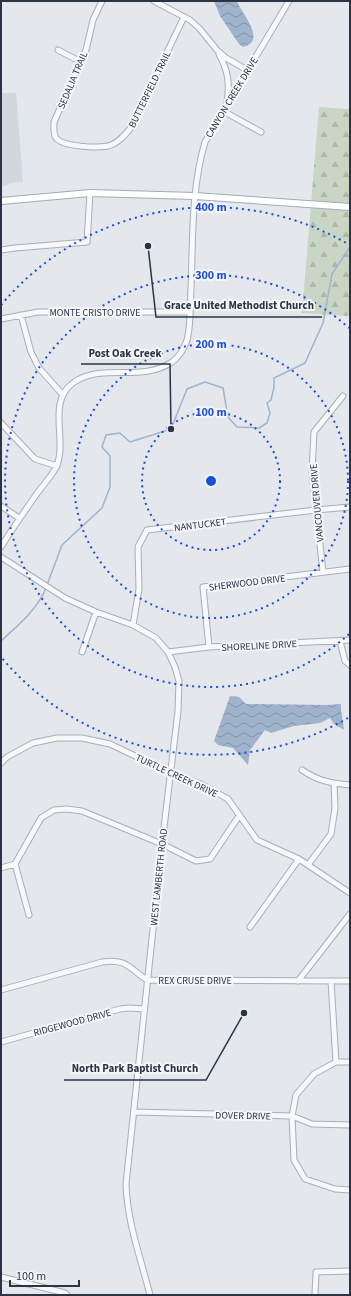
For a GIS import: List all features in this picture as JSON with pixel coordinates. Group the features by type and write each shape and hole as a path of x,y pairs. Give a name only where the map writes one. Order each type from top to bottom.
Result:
{"main road":[{"path":"1,201 90,193 195,196 350,207"}],"street":[{"name":"SEDALIA TRAIL","path":"56,137 54,122 86,50 93,20 102,1"},
{"path":"154,1 184,17 199,28 218,51 226,58 247,70"},
{"name":"CANYON CREEK DRIVE","path":"1,547 19,518 57,466 61,448 58,414 63,395 72,383 84,376 99,373 140,373 153,371 166,366 178,357 187,340 190,312 195,196 200,160 205,142 289,1"},
{"name":"BUTTERFIELD TRAIL","path":"56,137 62,143 93,147 108,146 124,137 130,129 184,17"},
{"path":"58,50 81,62"},
{"path":"218,51 227,73 229,84 227,104"},
{"path":"223,111 261,132"},
{"path":"1,250 87,242 90,193"},
{"name":"MONTE CRISTO DRIVE","path":"1,319 38,312 190,312"},
{"path":"21,315 31,352 39,368 63,395"},
{"name":"VANCOUVER DRIVE","path":"323,572 312,471 314,432 343,396"},
{"path":"1,423 35,459 57,466"},
{"path":"1,506 19,518"},
{"name":"NANTUCKET","path":"133,625 139,588 138,547 147,530 350,507"},
{"name":"WEST LAMBERTH ROAD","path":"1,557 65,598 96,612 133,625 156,638 168,652 175,667 179,681 178,711 147,980 126,1184 126,1200 129,1216 150,1295"},
{"name":"SHERWOOD DRIVE","path":"209,647 203,587 350,569"},
{"path":"82,652 96,612"},
{"name":"SHORELINE DRIVE","path":"168,652 209,647 350,640"},
{"path":"340,641 345,661 350,665"},
{"name":"TURTLE CREEK DRIVE","path":"1,763 34,743 57,738 82,738 110,744 171,773 201,784 228,799 257,840 299,859 350,893"},
{"path":"302,770 314,778 350,785"},
{"path":"308,865 331,834 335,808 334,783"},
{"path":"1,868 14,864 41,818 54,810 67,809 82,811 162,844 196,861 210,859 239,816"},
{"path":"250,927 299,859"},
{"path":"14,864 29,915"},
{"path":"298,980 350,914"},
{"name":"REX CRUSE DRIVE","path":"1,990 114,960 126,964 147,980 350,981"},
{"path":"331,981 336,1062"},
{"name":"RIDGEWOOD DRIVE","path":"1,1042 120,1009 144,1009"},
{"path":"350,1062 336,1062 314,1074 296,1095 292,1116 294,1160 305,1179 335,1189 350,1190"},
{"name":"DOVER DRIVE","path":"134,1112 292,1116 312,1124 350,1126"},
{"path":"315,1295 316,1272 350,1271"},
{"path":"1,1277 67,1295"}],"shaded area":[{"path":"1,93 16,93 23,182 1,186"}],"green space":[{"path":"319,107 350,108 350,312 348,316 302,313"}],"water":[{"path":"214,1 237,1 251,26 253,39 250,44 243,47 239,44 220,16"},
{"path":"230,696 239,697 246,704 341,704 344,730 334,724 330,718 320,723 294,726 271,733 265,730 250,750 248,765 233,748 218,745 214,741"}],"waterway":[{"path":"47,585 62,545 102,508 110,487 110,456 102,447 106,435 120,433 130,442 171,429 187,389 205,382 223,388 228,417 237,427 259,428 267,423 270,413 267,403 271,400 274,387 274,378 305,363 323,323 332,274 350,247"},
{"path":"1,641 38,603 46,588"}],"place":[{"name":"Grace United Methodist Church","path":"148,246"},
{"name":"Post Oak Creek","path":"171,429"},
{"name":"North Park Baptist Church","path":"244,1013"}]}
